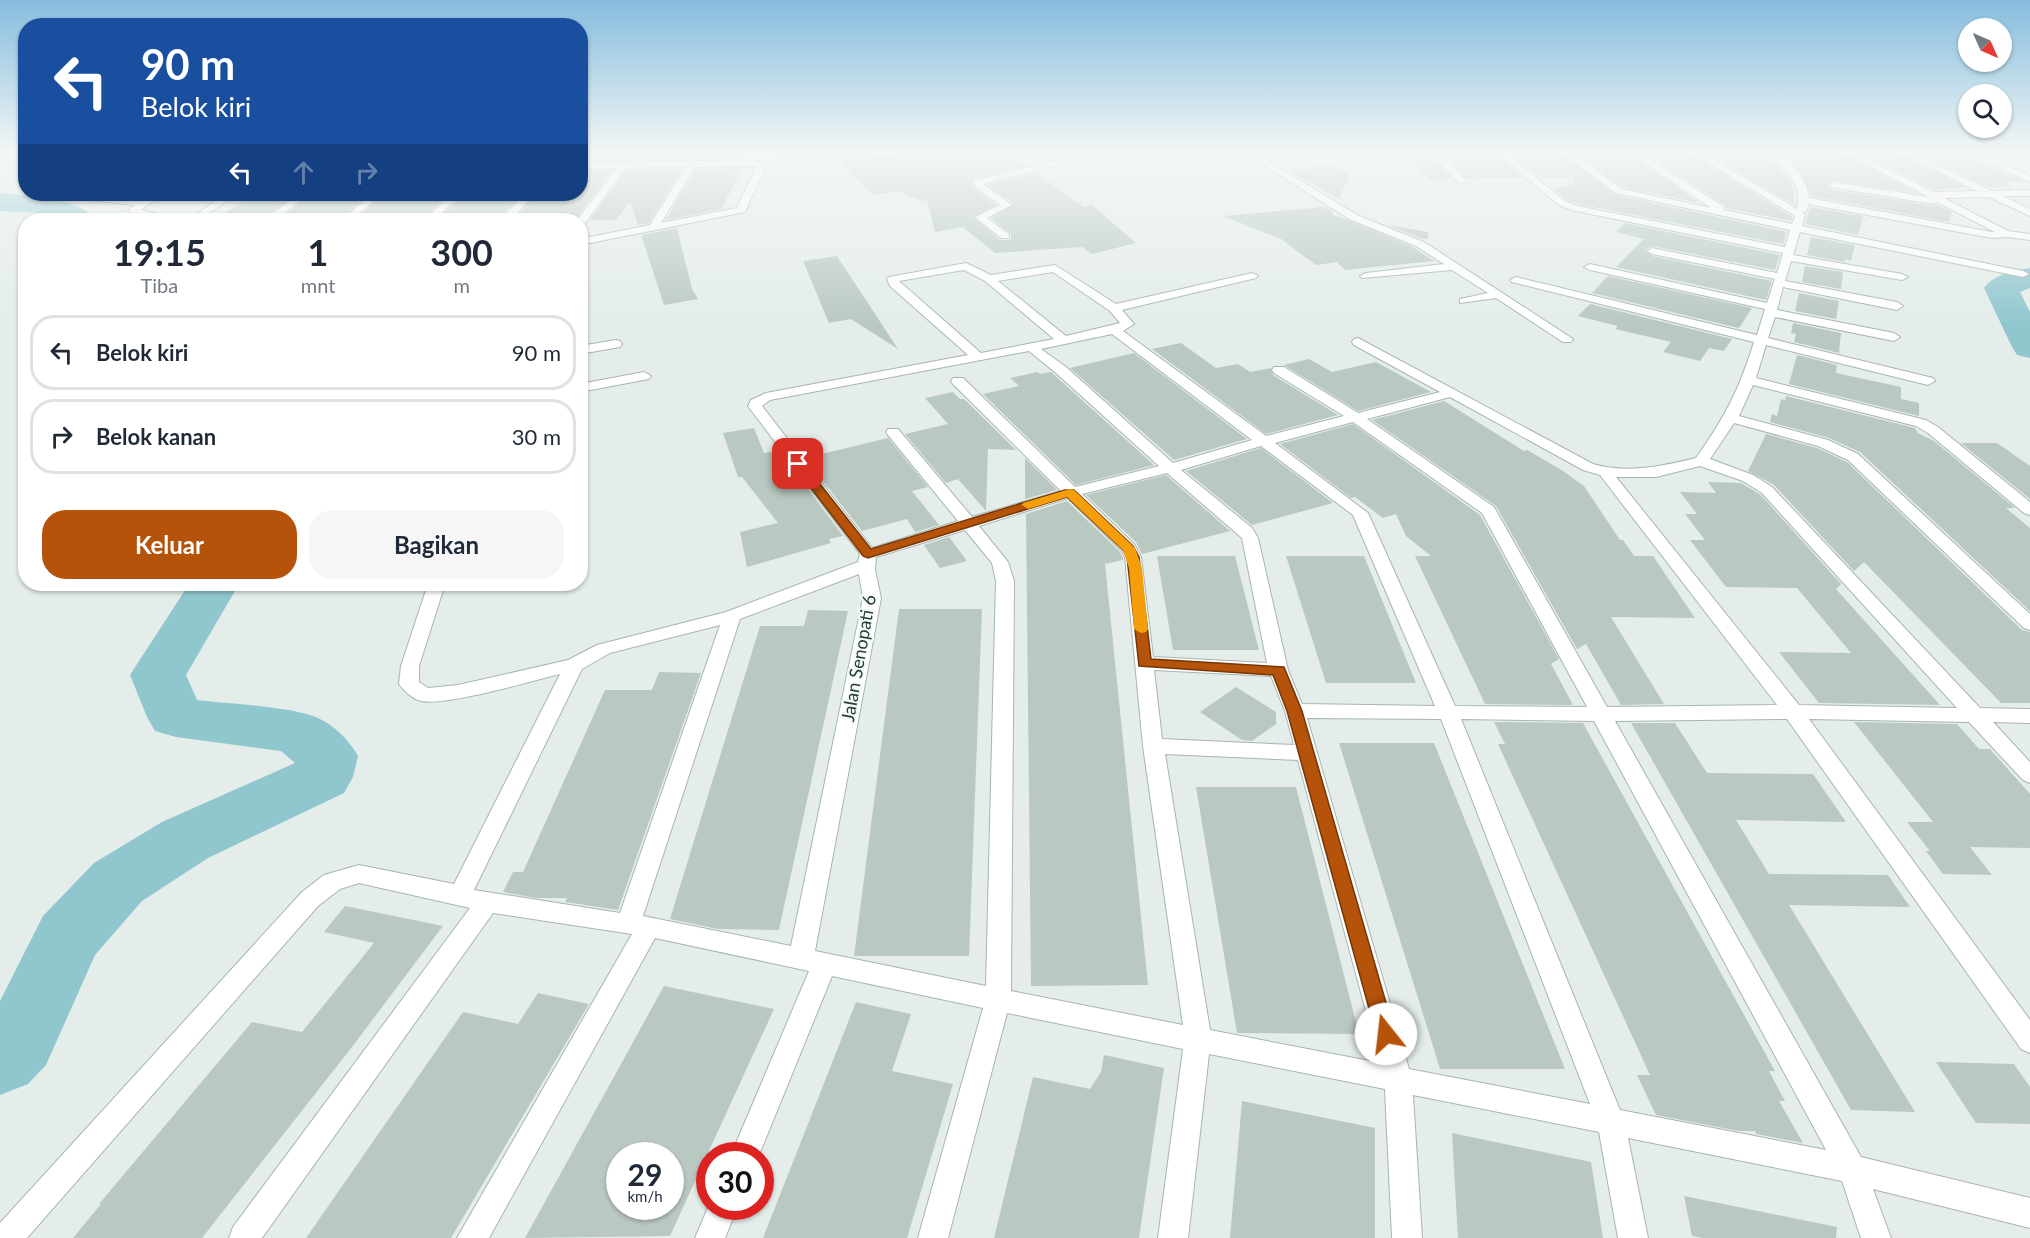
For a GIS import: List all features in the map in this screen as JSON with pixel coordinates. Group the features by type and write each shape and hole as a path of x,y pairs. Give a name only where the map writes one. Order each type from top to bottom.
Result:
{"street":[{"path":"134,209 133,210 146,213"},
{"path":"653,228 665,209"},
{"path":"588,240 734,212 740,209"},
{"path":"998,209 980,216 1005,236"},
{"path":"1340,209 1353,217 1412,240 1567,339"},
{"path":"1578,209 1902,277"},
{"path":"1700,209 2023,274"},
{"path":"1719,209 1729,215"},
{"path":"1790,209 1800,215"},
{"path":"1701,461 1731,418 1749,380 1802,209"},
{"path":"1852,209 1987,234 2030,237"},
{"path":"1960,209 2008,234"},
{"path":"1652,251 1897,306"},
{"path":"989,279 1055,268 1114,308 1128,324 1114,330 1031,347 977,356 892,281 900,277 961,265 969,267 989,279 1063,340"},
{"path":"1366,276 1455,266"},
{"path":"1590,267 1894,337"},
{"path":"1114,308 1252,276"},
{"path":"1516,280 1928,381"},
{"path":"1464,301 1498,294"},
{"path":"1114,330 1360,513 1448,712 1611,1121 1633,1238"},
{"path":"1358,342 1578,463 1605,472 1656,472 1701,461 1748,478 1767,490 2030,775"},
{"path":"588,349 616,344"},
{"path":"1031,347 1061,370 1170,468 1249,534 1278,670 1295,711 1398,1078 1407,1238"},
{"name":"Jalan Senopati 6","path":"749,1142 812,962 872,598 866,560 756,410 756,403 766,397 977,356"},
{"path":"1279,370 1358,419 1488,510 1852,1169 1876,1238"},
{"path":"588,386 644,376"},
{"path":"1749,380 1921,423 2023,499 2030,510"},
{"path":"958,381 1128,548 1133,557 1153,746 1198,1038 1173,1238"},
{"path":"434,591 410,666 409,684 424,695 459,691 574,665 603,649 732,616 866,560 969,523 1070,493 1451,393"},
{"path":"1731,418 1823,443 1849,454 2030,624"},
{"path":"893,432 1000,562 1005,581 998,1000 933,1238"},
{"path":"1605,472 1793,712 2030,1041"},
{"path":"472,1238 639,925 732,616"},
{"path":"1144,663 1278,670"},
{"path":"460,895 574,665"},
{"path":"1295,711 1600,714 1793,712 2030,716"},
{"path":"1153,746 1305,753"},
{"path":"7,1238 321,888 358,874 460,895 487,903 639,925 998,1000 1852,1169 2030,1213"},
{"path":"244,1238 487,903"},
{"path":"710,1238 717,1220"}],"building":[{"path":"232,209 277,209 271,213 225,213"},
{"path":"292,209 353,209 348,213 287,213"},
{"path":"368,209 434,209 429,213 363,213"},
{"path":"449,209 508,209 504,213 444,213"},
{"path":"523,209 583,209 580,213 519,213"},
{"path":"598,209 624,209 616,220 590,220"},
{"path":"633,209 658,209 649,223 638,225"},
{"path":"673,209 721,209 721,209 666,220"},
{"path":"929,209 989,209 973,217 1000,240 1011,240 1011,234 991,218 1006,209 1096,209 1136,243 1092,254 1082,247 995,253 963,227 935,232"},
{"path":"1328,209 1333,212 1332,215 1411,246 1434,261 1345,270 1337,262 1316,265 1281,239 1223,216"},
{"path":"1602,209 1680,209 1787,232 1783,244"},
{"path":"1730,209 1779,209 1792,217 1791,221"},
{"path":"1809,209 1863,216 1858,235 1805,224"},
{"path":"1879,209 1945,209 1952,212 1949,222"},
{"path":"1625,223 1780,255 1775,270 1652,246 1645,250 1652,256 1772,281 1766,300 1616,267 1644,239 1616,232"},
{"path":"1388,225 1428,232 1428,239 1423,239"},
{"path":"677,228 692,289 698,299 664,305 641,235"},
{"path":"1811,237 1855,245 1851,261 1845,259 1845,262 1807,255"},
{"path":"837,256 898,349 851,319 829,323 803,261"},
{"path":"1805,266 1843,272 1841,289 1802,282"},
{"path":"1608,276 1752,308 1739,328 1592,293"},
{"path":"1799,293 1839,301 1836,319 1795,311"},
{"path":"1590,304 1732,339 1724,351 1709,348 1700,361 1663,352 1671,342 1615,329 1618,326 1578,316"},
{"path":"1793,323 1841,333 1839,353 1794,342 1796,334 1791,333"},
{"path":"1181,343 1216,368 1238,364 1250,372 1271,368 1273,375 1338,415 1266,434 1152,349"},
{"path":"1134,353 1247,439 1174,460 1070,368"},
{"path":"1797,355 1837,365 1836,373 1901,387 1901,399 1919,403 1919,416 1789,384"},
{"path":"1309,359 1332,372 1376,362 1431,392 1358,411 1284,365"},
{"path":"1037,372 1040,374 1051,372 1154,465 1076,485 983,394 1019,386 1010,378"},
{"path":"953,392 960,399 964,399 1016,450 988,449 986,511 958,479 946,483 905,434 948,424 925,398"},
{"path":"1786,396 1915,428 1918,433 1934,441 2015,508 2006,508 2030,528 2030,611 1860,452 1829,438 1770,422 1772,414 1777,416 1781,399 1785,400"},
{"path":"1444,401 1524,451 1527,450 1560,469 1584,486 1620,540 1623,540 1634,556 1653,556 1695,618 1611,617 1664,704 1621,705 1586,644 1577,649 1496,506 1372,420"},
{"path":"1353,424 1480,515 1559,659 1551,664 1573,705 1485,704 1415,556 1431,556 1406,536 1396,514 1383,518 1355,497 1351,498 1280,444"},
{"path":"754,428 764,453 771,452 778,464 788,462 843,536 829,539 831,543 747,567 740,532 778,523 742,477 738,477 723,433"},
{"path":"1766,434 1817,448 1847,462 2022,630 2030,632 2030,703 2001,703 1864,562 1854,571 1774,485 1748,471"},
{"path":"888,438 928,487 912,491 939,525 915,532 907,519 862,531 805,458"},
{"path":"1961,443 1997,443 2030,466 2030,499"},
{"path":"1261,448 1333,503 1252,525 1186,471"},
{"path":"1025,458 1057,490 1025,499"},
{"path":"1166,475 1230,531 1142,554 1136,542 1086,495"},
{"path":"1708,482 1741,483 1761,495 1841,584 1836,589 1940,705 1819,703 1779,652 1851,653 1797,588 1726,587 1690,540 1705,540 1685,514 1697,514 1680,492 1716,493"},
{"path":"1067,501 1119,551 1123,558 1123,560 1105,564 1148,985 1031,986 1026,514"},
{"path":"949,537 967,561 940,568 924,545"},
{"path":"1157,556 1235,556 1259,650 1173,650"},
{"path":"1286,556 1364,556 1416,683 1326,683"},
{"path":"899,609 982,609 969,956 854,956"},
{"path":"808,610 848,611 779,930 718,929 670,919 760,626 804,626"},
{"path":"659,672 701,673 618,910 565,902 567,898 536,898 503,892 513,872 523,872 605,690 652,690"},
{"path":"1236,687 1276,712 1276,724 1252,741 1242,740 1200,712"},
{"path":"1494,722 1583,723 1775,1071 1769,1071 1785,1101 1779,1101 1803,1143 1756,1134 1755,1131 1739,1131 1656,1115 1637,1075 1650,1075 1498,744 1505,744"},
{"path":"1854,722 1957,724 1979,749 1990,749 2030,794 2030,848 1970,847 1992,875 1943,874 1926,851 1930,851 1907,822 1933,822"},
{"path":"1631,723 1675,723 1707,773 1813,774 1846,822 1736,820 1769,874 1888,875 1910,907 1789,905 1915,1112 1851,1110"},
{"path":"1339,743 1434,743 1565,1069 1440,1069"},
{"path":"1196,787 1296,787 1359,1034 1237,1033"},
{"path":"345,906 443,926 352,1047 202,1238 73,1238 252,1022 302,1032 374,943 324,932"},
{"path":"664,986 774,1009 713,1142 696,1142 696,1179 684,1205 684,1142 606,1142 606,1220 677,1220 670,1236 525,1238"},
{"path":"538,993 589,1004 451,1238 306,1238 463,1012 518,1024"},
{"path":"856,1002 911,1014 892,1071 953,1084 907,1238 763,1238 770,1220 774,1220 774,1210"},
{"path":"1104,1055 1164,1068 1139,1238 994,1238 1033,1077 1090,1089 1101,1072"},
{"path":"1936,1062 2014,1064 2030,1087 2030,1124 1976,1123"},
{"path":"1242,1101 1375,1128 1375,1238 1230,1238"},
{"path":"1452,1133 1591,1162 1603,1238 1458,1238"},
{"path":"1684,1196 1837,1227 1836,1238 1703,1238 1692,1236"}],"waterway":[{"path":"53,209 63,213"},
{"path":"2030,278 2018,280 2001,288 2030,347"},
{"path":"0,1059 19,1041 68,937 118,882 185,840 322,777 328,756 297,733 176,717 158,675 210,591"}],"slow traffic":[{"path":"1028,505 1070,493 1128,548 1136,568 1141,629"}],"route":[{"path":"798,464 868,554 1070,493 1128,548 1133,557 1136,568 1144,663 1278,670 1295,711 1386,1034"}]}
